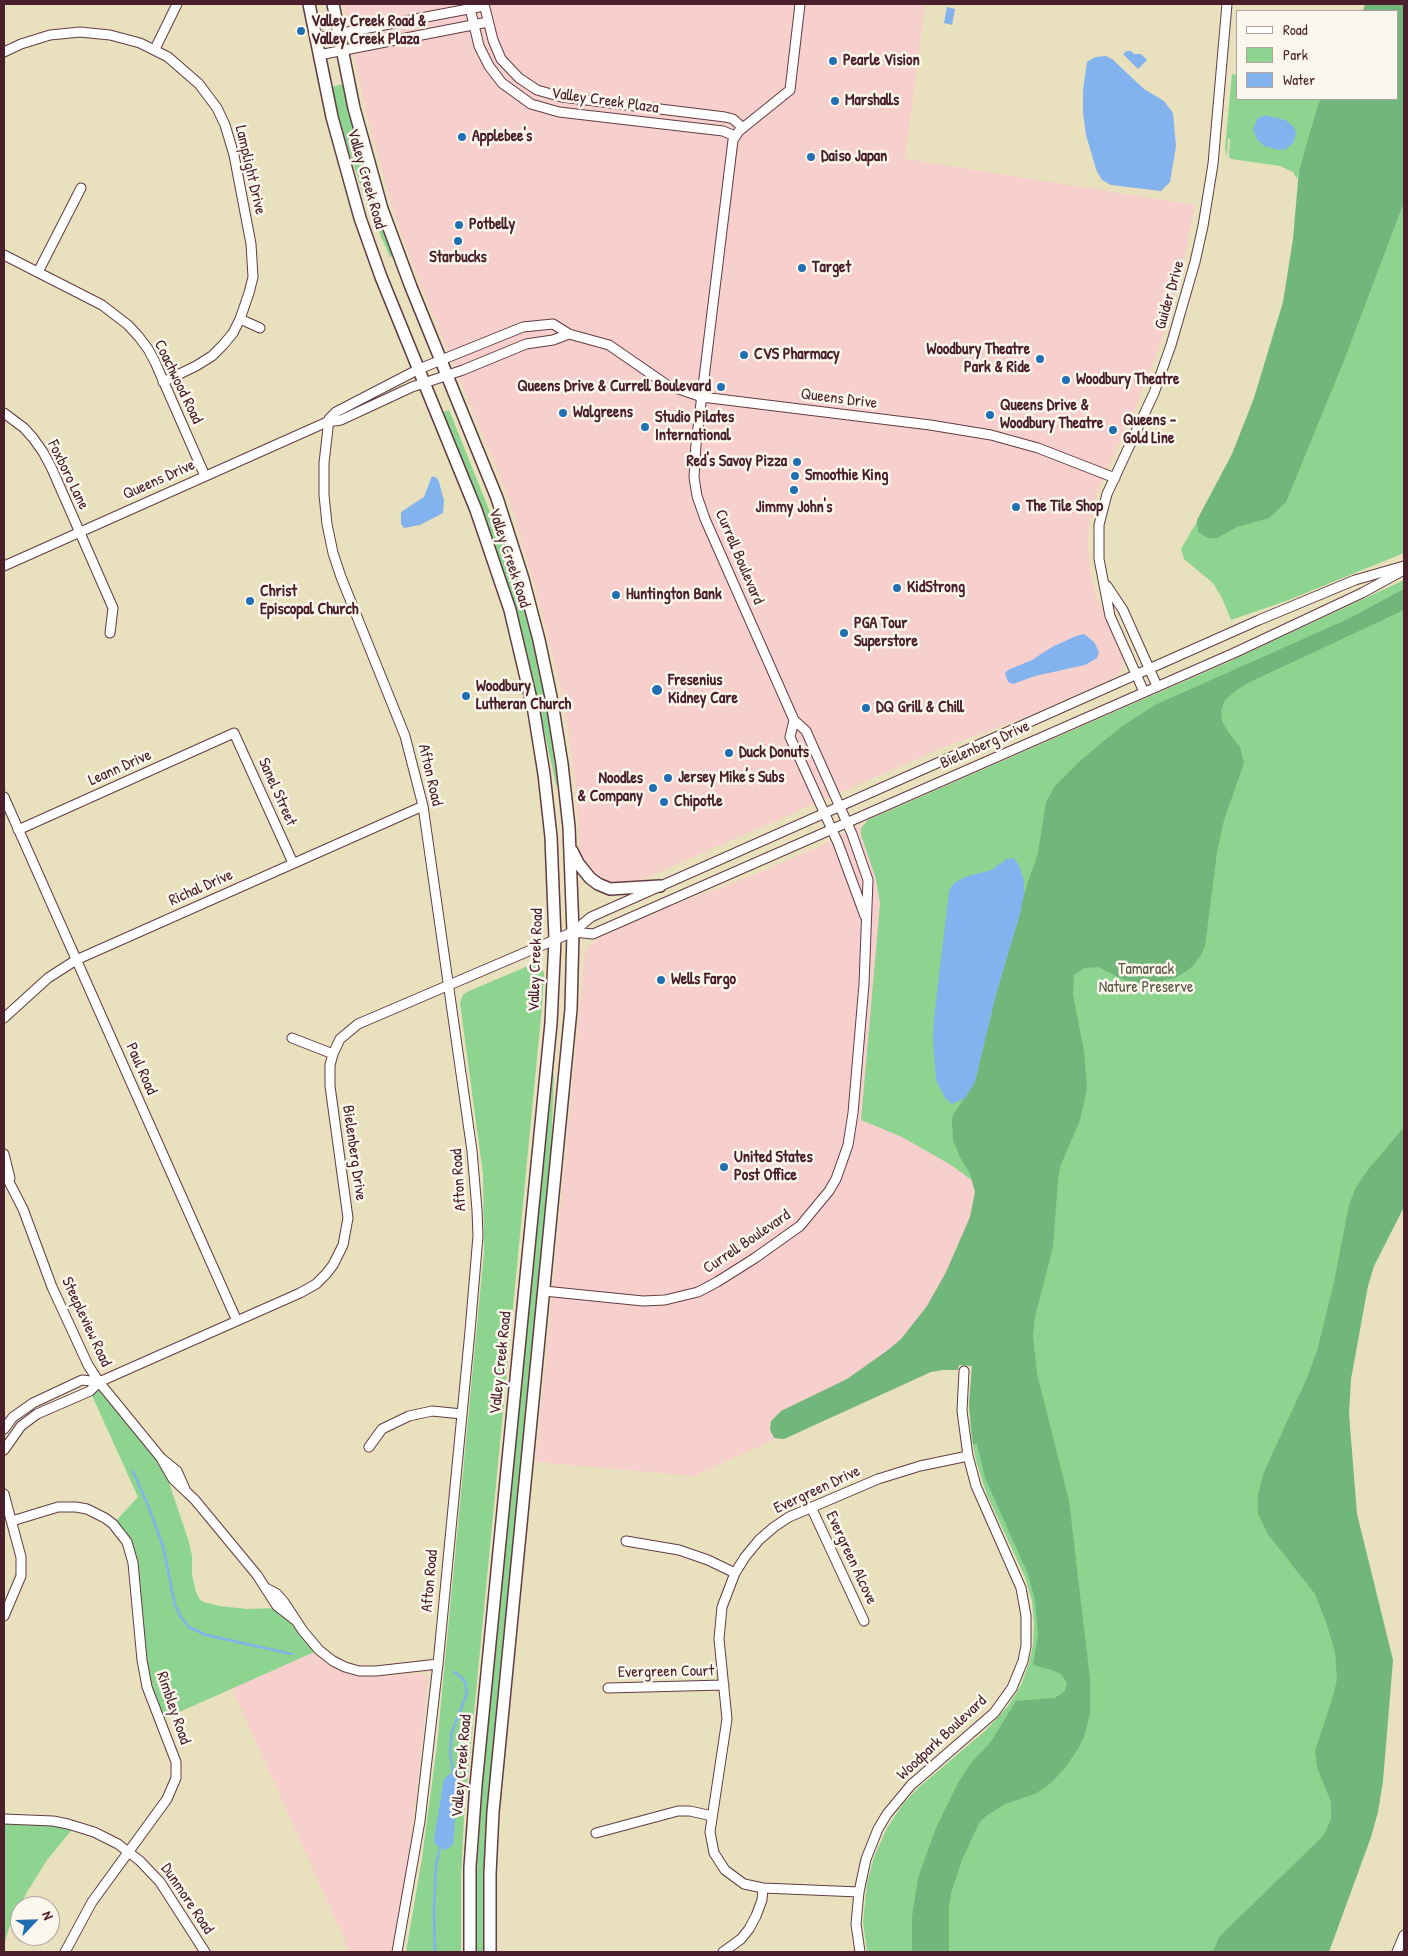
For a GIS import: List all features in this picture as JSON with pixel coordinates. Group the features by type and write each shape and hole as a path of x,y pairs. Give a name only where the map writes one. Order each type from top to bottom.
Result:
{"main road":[{"name":"Valley Creek Road","path":"309,4 336,137 358,211 374,258 484,530 504,590 522,658 547,795 553,871 555,939 548,1050 473,1818 470,1952"},
{"name":"Valley Creek Road","path":"333,4 359,128 376,189 404,268 497,498 529,599 556,722 565,785 570,848 573,932 570,1023 493,1812 489,1895 490,1952"},
{"path":"570,848 584,871 598,884 610,889 660,886"}],"street":[{"path":"155,49 177,4"},
{"path":"734,136 790,90 800,4"},
{"name":"Guider Drive","path":"1144,692 1110,616 1099,559 1099,525 1104,504 1114,478 1154,393 1171,345 1195,262 1212,164 1227,4"},
{"name":"Valley Creek Plaza","path":"316,38 470,6 484,5 493,40 501,59 519,78 537,90 562,97 725,117 733,119 743,128"},
{"name":"Valley Creek Plaza","path":"470,6 479,46 489,66 502,83 530,104 553,111 723,131 734,136"},
{"path":"319,55 488,22"},
{"name":"Lamplight Drive","path":"4,52 35,39 80,32 95,32 127,38 155,49 168,57 199,84 217,108 230,140 253,262 250,293 233,333 212,356 163,382"},
{"name":"Currell Boulevard","path":"544,1291 643,1301 681,1297 698,1292 784,1239 811,1215 836,1179 848,1145 853,1113 863,993 868,880 862,858 806,731 794,720 705,519 698,496 694,461 734,136"},
{"path":"38,272 81,188"},
{"name":"Coachwood Road","path":"4,254 102,305 128,325 148,349 205,476"},
{"path":"240,319 260,328"},
{"name":"Queens Drive","path":"327,422 334,413 419,369 509,332 538,324 553,324 569,334 609,345 667,385 702,398 930,425 991,435 1038,448 1114,478"},
{"name":"Queens Drive","path":"4,566 327,422 341,420 424,382 448,375 526,344 553,340 569,334"},
{"name":"Foxboro Lane","path":"4,414 24,428 43,452 113,608 110,633"},
{"name":"Afton Road","path":"327,422 324,494 327,524 333,553 405,736 423,806 472,1150 477,1210 476,1254 438,1664 421,1812 397,1952"},
{"name":"Bielenberg Drive","path":"573,932 593,934 1158,686 1336,605 1404,568"},
{"name":"Bielenberg Drive","path":"99,1382 313,1286 333,1265 343,1245 348,1213 329,1070 333,1054 343,1035 358,1024 573,932 591,917 1149,668 1355,580 1404,568"},
{"name":"Guider Drive","path":"1104,582 1123,610 1158,686"},
{"name":"Currell Boulevard","path":"794,720 790,737 832,829 867,921"},
{"name":"Leann Drive","path":"18,830 234,733"},
{"name":"Sanel Street","path":"234,733 293,863"},
{"name":"Paul Road","path":"4,797 237,1321"},
{"name":"Richal Drive","path":"4,1018 43,982 76,960 423,806"},
{"path":"292,1038 333,1054"},
{"name":"Steepleview Road","path":"4,1154 11,1183"},
{"name":"Steepleview Road","path":"4,1172 11,1183 35,1236 52,1288 65,1317 85,1360 99,1382 161,1458 177,1471 185,1489 266,1587 280,1597 295,1620 322,1652 333,1661 359,1671 376,1671 438,1664"},
{"name":"Woodpark Boulevard","path":"860,1952 856,1924 859,1892 869,1851 878,1829 887,1814 924,1773 994,1713 1012,1688 1023,1661 1027,1631 1025,1601 1016,1573 976,1486 968,1456 962,1411 964,1371"},
{"path":"4,1428 22,1409 38,1400 82,1380 99,1382"},
{"path":"4,1450 21,1426 30,1419 90,1391 99,1382"},
{"path":"369,1447 382,1429 409,1416 432,1412 462,1414"},
{"name":"Evergreen Drive","path":"859,1892 763,1888 744,1884 734,1878 719,1862 710,1832 725,1734 726,1711 719,1625 727,1590 745,1557 764,1536 789,1517 878,1479 920,1466 968,1456"},
{"path":"4,1494 21,1557 21,1576 4,1616"},
{"name":"Rimbley Road","path":"12,1521 58,1507 88,1509 113,1524 127,1542 131,1552 147,1687 173,1753 176,1769 174,1787 167,1799 92,1902 64,1952"},
{"name":"Evergreen Alcove","path":"811,1507 864,1621"},
{"path":"626,1541 679,1550 708,1560 735,1573"},
{"name":"Evergreen Court","path":"608,1688 724,1685"},
{"path":"596,1833 678,1812 712,1816"},
{"name":"Dunmore Road","path":"4,1818 68,1824 94,1832 128,1852 160,1882 205,1952"},
{"path":"723,1952 741,1939 753,1922 762,1900 763,1888"},
{"path":"1397,1952 1404,1935"}],"shaded area":[{"path":"343,4 925,4 905,159 1195,205 1182,271 1161,343 1132,416 1098,490 1089,524 1090,571 1096,595 1123,660 1123,668 1119,674 1112,679 1018,720 939,749 634,883 615,885 597,878 584,863 580,850 575,779 559,680 510,501 418,279 394,214 367,116"},
{"path":"868,820 862,825 861,831 874,870 880,907 862,1112 983,1181 944,1362 694,1476 536,1462 585,953 591,944 603,936 673,905 749,877 823,845"},
{"path":"310,1650 329,1666 351,1675 373,1677 419,1673 424,1674 428,1680 408,1858 391,1952 350,1952 232,1689 311,1653"}],"green space":[{"path":"1365,4 1404,4 1404,202 1343,363 1286,502 1269,518 1237,527 1217,538 1208,538 1198,532 1197,520 1232,454 1254,398 1283,302 1293,239 1299,170 1319,102 1320,100 1398,100 1398,10 1363,10"},
{"path":"1404,4 1404,553 1286,601 1231,620 1222,598 1213,583 1184,559 1181,549 1234,458 1263,375 1289,289 1302,157 1297,179 1293,172 1280,166 1231,159 1229,157 1230,139 1228,139 1227,157 1225,148 1232,74 1236,75 1236,100 1320,100 1319,102 1398,100 1398,10"},
{"path":"343,84 365,173 393,256 390,257 366,202 338,119 331,87"},
{"path":"449,410 520,587 545,696 559,785 556,785 528,656 508,585 481,507 443,412"},
{"name":"Tamarack Nature Preserve","path":"1404,580 1404,1198 1365,1274 1344,1384 1354,1525 1323,1952 867,1952 863,1922 867,1883 874,1857 887,1828 903,1804 917,1789 986,1730 1008,1706 1021,1685 1029,1663 1033,1645 1034,1625 1032,1601 1025,1577 987,1495 976,1461 971,1434 969,1405 972,1366 944,1362 983,1181 971,1175 973,1181 951,1165 902,1137 861,1120 880,904 876,879 861,835 861,828 868,820 1224,664"},
{"path":"1404,589 1404,610 1252,681 1238,689 1225,700 1221,710 1222,721 1240,747 1244,763 1224,820 1217,852 1205,946 1194,965 1175,978 1147,984 1124,980 1098,967 1084,968 1074,975 1073,995 1084,1051 1087,1089 1080,1120 1060,1167 1053,1247 1035,1317 1033,1335 1037,1374 1069,1501 1090,1679 1090,1714 1084,1737 1078,1749 1065,1768 1051,1783 1035,1794 1005,1804 986,1816 979,1823 962,1860 951,1893 949,1906 949,1952 912,1952 912,1917 918,1878 936,1828 958,1783 971,1763 990,1743 1016,1701 1055,1698 1065,1691 1067,1683 1061,1674 1033,1665 1038,1635 1035,1600 1028,1574 985,1478 977,1444 973,1444 969,1405 972,1366 959,1365 958,1370 931,1372 784,1439 774,1438 770,1430 771,1421 781,1411 847,1379 901,1339 927,1306 946,1272 970,1217 975,1192 970,1174 953,1140 953,1115 975,1082 996,994 1020,914 1024,894 1038,853 1046,802 1055,786 1080,761 1121,727 1155,705 1348,619"},
{"path":"536,965 544,973 542,1006 464,1817 461,1880 461,1952 406,1952 422,1858 437,1745 484,1252 483,1174 460,1003 463,995 467,992 528,966"},
{"path":"552,1074 554,1074 551,1153 486,1824 483,1884 483,1952 476,1952 476,1892 481,1801"},
{"path":"1404,1127 1404,1207 1374,1266 1368,1286 1351,1379 1349,1414 1357,1514 1393,1660 1383,1781 1378,1812 1371,1837 1329,1952 1213,1952 1219,1937 1318,1841 1325,1833 1331,1819 1331,1802 1317,1767 1315,1751 1337,1679 1335,1652 1315,1594 1267,1533 1258,1513 1258,1494 1264,1472 1307,1378 1317,1351 1334,1282 1349,1205 1356,1187"},
{"path":"99,1382 160,1456 189,1542 192,1556 192,1575 200,1600 219,1606 247,1609 279,1608 319,1650 159,1721 151,1699 133,1563 113,1524 138,1497 90,1391"},
{"path":"4,1819 75,1826 47,1860 25,1896 10,1896 10,1926 4,1945"}],"water":[{"path":"947,7 955,9 952,25 944,23"},
{"path":"1127,51 1141,54 1147,60 1138,69 1123,54"},
{"path":"1106,56 1112,59 1144,89 1164,101 1173,113 1176,146 1170,182 1161,191 1111,185 1102,180 1097,172 1086,135 1083,113 1083,90 1087,62 1095,57"},
{"path":"1265,115 1285,120 1294,127 1296,134 1293,143 1286,149 1279,150 1264,146 1257,139 1253,130 1257,119"},
{"path":"432,476 437,478 439,482 444,501 443,513 420,525 404,528 401,524 401,512 424,497"},
{"path":"1084,634 1094,642 1099,652 1097,658 1085,665 1035,676 1013,684 1008,682 1005,673 1008,670 1032,660 1052,647"},
{"path":"1013,858 1019,865 1024,881 1024,894 1020,914 996,994 975,1082 965,1098 952,1104 945,1098 936,1080 933,1039 949,891 954,883 965,877 991,870 1007,859"},
{"path":"453,1771 457,1780 453,1845 445,1850 435,1844 434,1838 444,1779"}],"waterway":[{"path":"133,1471 163,1546 175,1605 189,1627 206,1635 292,1654"},
{"path":"453,1771 450,1752 452,1732 467,1693 465,1682 454,1672"},
{"path":"435,1952 436,1865 440,1848"}],"place":[{"name":"Valley Creek Road & Valley Creek Plaza","path":"301,31"},
{"name":"Pearle Vision","path":"833,61"},
{"name":"Marshalls","path":"835,101"},
{"name":"Applebee's","path":"462,137"},
{"name":"Daiso Japan","path":"811,157"},
{"name":"Potbelly","path":"459,225"},
{"name":"Starbucks","path":"458,241"},
{"name":"Target","path":"802,268"},
{"name":"CVS Pharmacy","path":"744,355"},
{"name":"Woodbury Theatre Park & Ride","path":"1040,359"},
{"name":"Woodbury Theatre","path":"1066,380"},
{"name":"Queens Drive & Currell Boulevard","path":"721,387"},
{"name":"Walgreens","path":"563,413"},
{"name":"Queens Drive & Woodbury Theatre","path":"990,415"},
{"name":"Studio Pilates International","path":"645,427"},
{"name":"Queens - Gold Line","path":"1113,430"},
{"name":"Red's Savoy Pizza","path":"797,462"},
{"name":"Smoothie King","path":"795,476"},
{"name":"Jimmy John's","path":"794,490"},
{"name":"The Tile Shop","path":"1016,507"},
{"name":"KidStrong","path":"897,588"},
{"name":"Huntington Bank","path":"616,595"},
{"name":"Christ Episcopal Church","path":"250,601"},
{"name":"PGA Tour Superstore","path":"844,633"},
{"name":"Fresenius Kidney Care","path":"657,690"},
{"name":"Woodbury Lutheran Church","path":"466,696"},
{"name":"DQ Grill & Chill","path":"866,708"},
{"name":"Duck Donuts","path":"729,753"},
{"name":"Jersey Mike's Subs","path":"668,778"},
{"name":"Noodles & Company","path":"653,788"},
{"name":"Chipotle","path":"664,802"},
{"name":"Wells Fargo","path":"661,980"},
{"name":"United States Post Office","path":"724,1167"}]}
